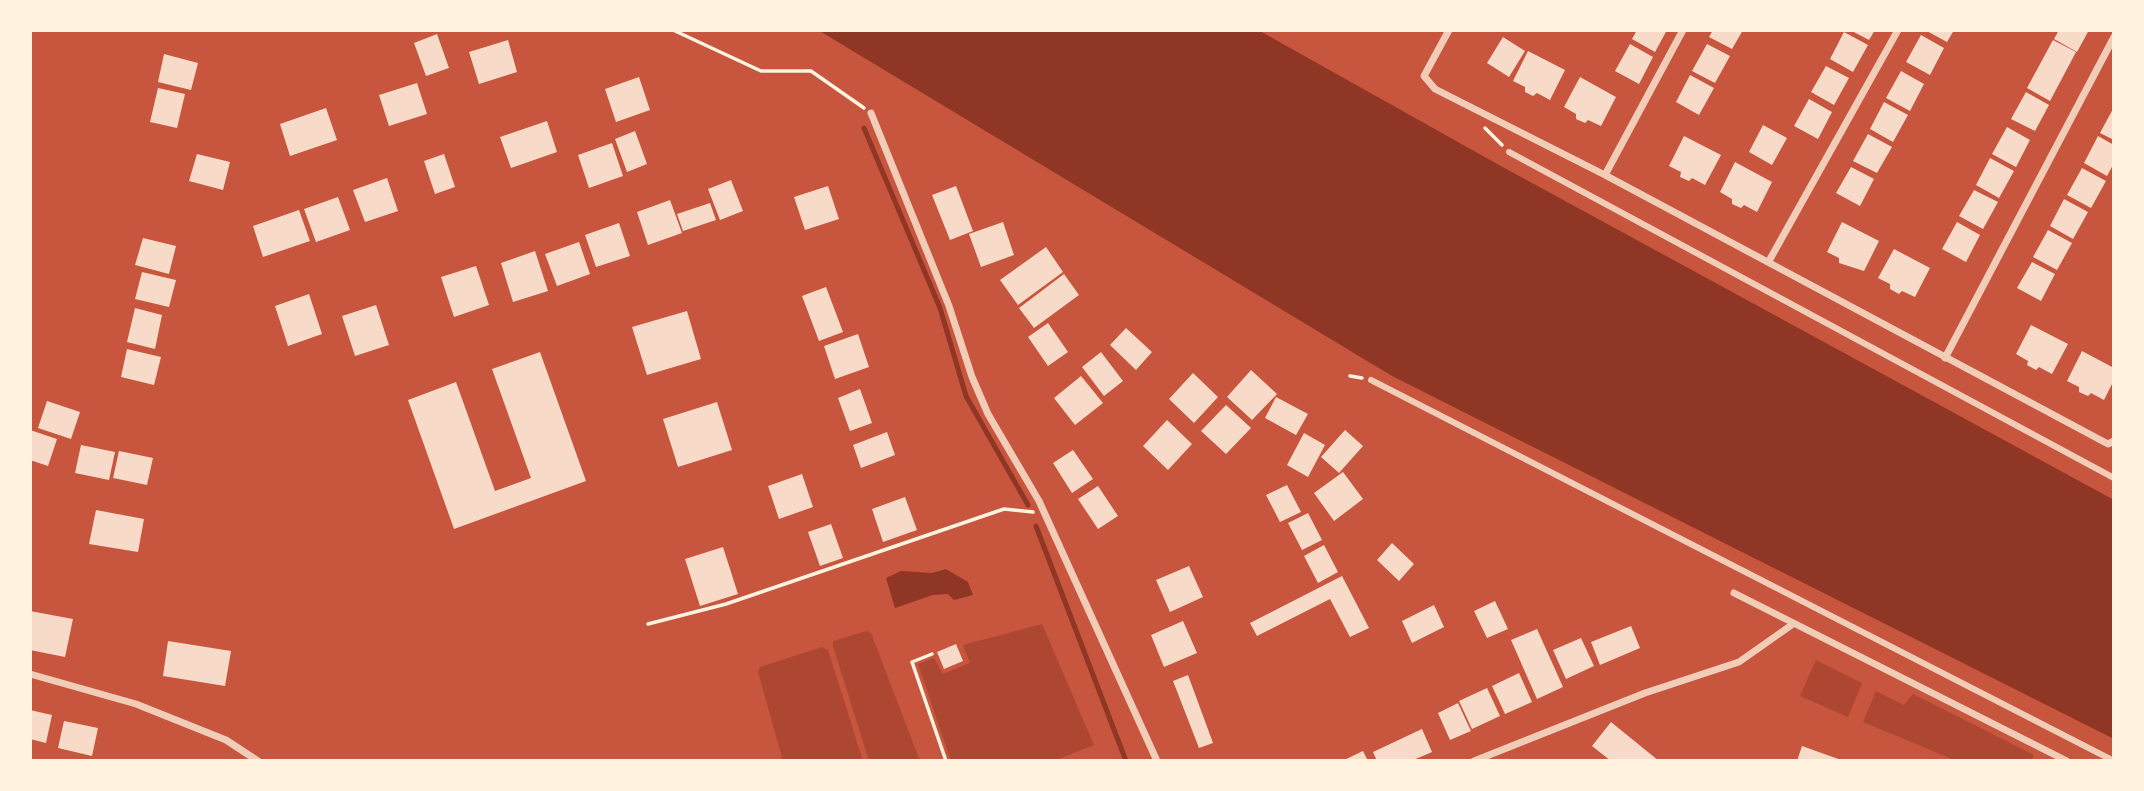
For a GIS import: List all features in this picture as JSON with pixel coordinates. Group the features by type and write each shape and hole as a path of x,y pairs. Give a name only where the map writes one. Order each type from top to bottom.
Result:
{"street":[{"path":"1449,30 1424,76 1434,89 1769,261 2108,444 2114,442"},
{"path":"1605,175 1683,30"},
{"path":"1769,261 1898,30"},
{"path":"1945,358 2114,37"},
{"path":"871,113 949,306 982,402 1044,513 1157,761"},
{"path":"1508,152 2114,478"},
{"path":"1371,380 2114,761"},
{"path":"1734,593 2067,761"},
{"path":"1474,761 1646,693 1739,662 1793,624"},
{"path":"30,674 136,704 226,740 258,761"}],"path":[{"path":"673,30 761,71 811,71 871,113"},
{"path":"648,624 726,604 1004,509 1044,513"},
{"path":"932,654 912,662 946,761"}],"shaded area":[{"path":"818,30 1258,30 1499,165 2114,500 2114,739 1392,376"},
{"path":"946,569 968,582 973,595 954,600 948,594 933,595 895,608 886,578 901,571 932,573"},
{"path":"1042,624 1094,745 1054,761 951,761 918,664 934,658 943,674 970,663 963,645"},
{"path":"867,631 871,633 920,761 869,761 833,646 833,641"},
{"path":"822,647 828,650 863,761 783,761 758,672 760,667"},
{"path":"1816,660 1862,683 1848,717 1800,696"},
{"path":"1876,691 1904,705 1913,694 2034,755 2031,761 1957,761 1863,722"}],"building":[{"path":"1637,30 1667,30 1655,52 1632,39"},
{"path":"1713,30 1743,30 1732,49 1709,37"},
{"path":"1850,30 1875,30 1869,40"},
{"path":"1925,30 1954,30 1947,42"},
{"path":"2059,30 2089,30 2077,52 2054,39"},
{"path":"1844,32 1868,45 1853,72 1830,59"},
{"path":"437,34 449,68 426,76 414,43"},
{"path":"1921,35 1944,48 1930,75 1906,62"},
{"path":"1503,37 1525,51 1509,77 1487,63"},
{"path":"508,40 517,72 479,84 469,52"},
{"path":"2053,40 2076,52 2050,101 2027,88"},
{"path":"1630,44 1653,57 1639,84 1615,71"},
{"path":"1707,44 1730,56 1715,83 1692,71"},
{"path":"1528,51 1565,70 1550,100 1537,93 1533,96 1525,92 1525,87 1513,81"},
{"path":"164,54 198,63 191,90 158,82"},
{"path":"1826,66 1849,78 1834,105 1811,92"},
{"path":"1901,71 1924,84 1910,111 1886,98"},
{"path":"1690,75 1714,88 1699,115 1676,102"},
{"path":"639,77 650,110 616,122 605,89"},
{"path":"1580,77 1616,97 1601,126 1588,120 1585,123 1576,119 1576,114 1564,107"},
{"path":"417,83 427,114 389,126 379,95"},
{"path":"158,88 185,94 177,128 150,122"},
{"path":"2026,92 2049,105 2035,131 2011,119"},
{"path":"1809,99 1832,112 1818,139 1794,126"},
{"path":"1884,102 1908,115 1893,142 1870,129"},
{"path":"2114,107 2114,140 2100,133"},
{"path":"326,108 337,140 290,156 280,124"},
{"path":"547,121 557,152 511,168 500,137"},
{"path":"1763,125 1787,138 1772,165 1749,152"},
{"path":"2007,127 2030,140 2016,167 1992,154"},
{"path":"635,131 647,164 627,172 615,139"},
{"path":"1868,134 1892,147 1877,173 1853,161"},
{"path":"1684,136 1721,155 1705,185 1692,178 1689,181 1680,177 1681,172 1669,166"},
{"path":"2098,136 2114,145 2114,163 2107,176 2084,163"},
{"path":"612,143 623,176 589,188 578,155"},
{"path":"197,154 230,162 223,190 189,181"},
{"path":"444,154 455,187 435,194 424,161"},
{"path":"1990,158 2014,171 1999,198 1976,185"},
{"path":"1735,162 1772,182 1757,212 1744,205 1741,208 1732,204 1732,199 1720,192"},
{"path":"1851,167 1874,179 1860,206 1836,193"},
{"path":"2082,168 2106,181 2091,208 2067,195"},
{"path":"387,178 398,211 365,222 353,190"},
{"path":"731,180 743,211 720,220 708,189"},
{"path":"828,186 839,219 805,230 794,197"},
{"path":"956,186 973,231 950,240 932,195"},
{"path":"1974,190 1998,202 1983,229 1959,216"},
{"path":"338,197 350,230 316,242 304,209"},
{"path":"2064,199 2088,212 2073,239 2050,226"},
{"path":"670,200 682,233 648,245 637,212"},
{"path":"710,203 716,220 683,231 677,214"},
{"path":"299,210 310,241 263,257 253,226"},
{"path":"1003,222 1014,255 981,267 969,234"},
{"path":"1842,222 1879,241 1864,271 1839,263 1839,258 1827,252"},
{"path":"1957,222 1980,235 1966,262 1942,249"},
{"path":"619,223 630,256 596,267 585,235"},
{"path":"2048,230 2072,243 2057,270 2033,257"},
{"path":"143,238 176,246 169,274 135,265"},
{"path":"579,242 590,274 557,286 545,254"},
{"path":"1046,247 1063,272 1018,305 1000,280"},
{"path":"1894,249 1930,268 1915,297 1902,291 1899,294 1890,289 1890,284 1878,278"},
{"path":"535,251 548,291 513,302 501,263"},
{"path":"2032,262 2055,274 2041,301 2017,288"},
{"path":"476,266 489,305 454,317 441,277"},
{"path":"142,272 176,280 169,307 135,299"},
{"path":"1064,274 1079,295 1034,328 1019,308"},
{"path":"826,287 843,332 819,341 802,296"},
{"path":"309,294 322,334 288,346 275,306"},
{"path":"376,305 389,345 355,356 342,316"},
{"path":"135,308 162,315 155,349 127,342"},
{"path":"687,311 701,359 647,375 632,327"},
{"path":"1048,323 1068,352 1048,366 1028,337"},
{"path":"2031,325 2068,344 2052,374 2039,367 2036,370 2027,365 2028,361 2016,354"},
{"path":"1126,328 1152,352 1136,370 1110,345"},
{"path":"858,334 869,367 835,379 824,346"},
{"path":"127,349 161,357 154,385 121,377"},
{"path":"2082,351 2114,368 2114,380 2104,400 2091,393 2088,396 2079,392 2079,387 2067,381"},
{"path":"540,352 586,481 454,529 408,400 456,382 495,491 531,478 492,369"},
{"path":"1101,352 1123,381 1104,396 1082,367"},
{"path":"1251,370 1277,394 1252,420 1227,397"},
{"path":"1193,373 1218,397 1194,423 1169,399"},
{"path":"1081,376 1103,403 1075,425 1054,398"},
{"path":"860,389 872,423 850,431 838,398"},
{"path":"1276,397 1308,414 1296,435 1265,418"},
{"path":"47,401 80,412 71,439 38,428"},
{"path":"717,402 732,450 678,467 663,419"},
{"path":"1226,405 1251,428 1226,454 1201,431"},
{"path":"1167,420 1192,444 1168,470 1143,446"},
{"path":"30,430 57,439 48,466 30,460"},
{"path":"1345,430 1363,446 1339,473 1321,457"},
{"path":"887,432 895,455 861,468 853,445"},
{"path":"1304,433 1325,445 1308,477 1287,465"},
{"path":"81,445 115,452 109,480 75,473"},
{"path":"1073,450 1093,479 1072,493 1053,463"},
{"path":"119,451 153,458 147,485 113,478"},
{"path":"1343,472 1363,499 1334,521 1314,493"},
{"path":"802,474 813,507 779,519 768,486"},
{"path":"1287,485 1301,512 1280,522 1266,495"},
{"path":"1098,486 1118,516 1098,529 1078,499"},
{"path":"905,497 917,530 883,542 872,509"},
{"path":"96,510 144,519 138,552 89,544"},
{"path":"1308,513 1322,540 1302,550 1288,523"},
{"path":"831,524 843,558 820,566 808,532"},
{"path":"1392,543 1414,564 1399,581 1377,560"},
{"path":"1324,545 1338,572 1318,583 1304,556"},
{"path":"723,547 738,594 700,606 685,559"},
{"path":"1189,566 1203,597 1170,612 1156,580"},
{"path":"1342,576 1369,628 1350,637 1330,599 1257,636 1250,623"},
{"path":"1495,601 1508,629 1487,638 1474,611"},
{"path":"1434,605 1444,627 1412,643 1402,621"},
{"path":"30,611 73,619 65,657 30,650"},
{"path":"1183,621 1197,653 1164,667 1151,635"},
{"path":"1631,626 1640,648 1600,665 1591,642"},
{"path":"1537,629 1563,687 1537,699 1511,640"},
{"path":"1581,638 1594,666 1566,679 1553,650"},
{"path":"168,641 231,651 225,686 163,676"},
{"path":"956,644 963,661 944,669 937,652"},
{"path":"1519,673 1532,702 1505,714 1492,686"},
{"path":"1188,675 1213,743 1199,748 1173,681"},
{"path":"1487,688 1500,716 1472,729 1459,701"},
{"path":"1458,703 1471,731 1450,740 1438,713"},
{"path":"30,710 52,715 46,743 30,739"},
{"path":"64,721 98,728 92,756 58,748"},
{"path":"1611,722 1659,761 1611,761 1592,746"},
{"path":"1422,729 1432,752 1411,761 1377,761 1373,752"},
{"path":"1802,746 1844,761 1797,761"},
{"path":"1363,751 1368,761 1342,761"}],"waterway":[{"path":"864,128 940,308 966,396 1028,505"},
{"path":"1036,526 1126,761"}]}
